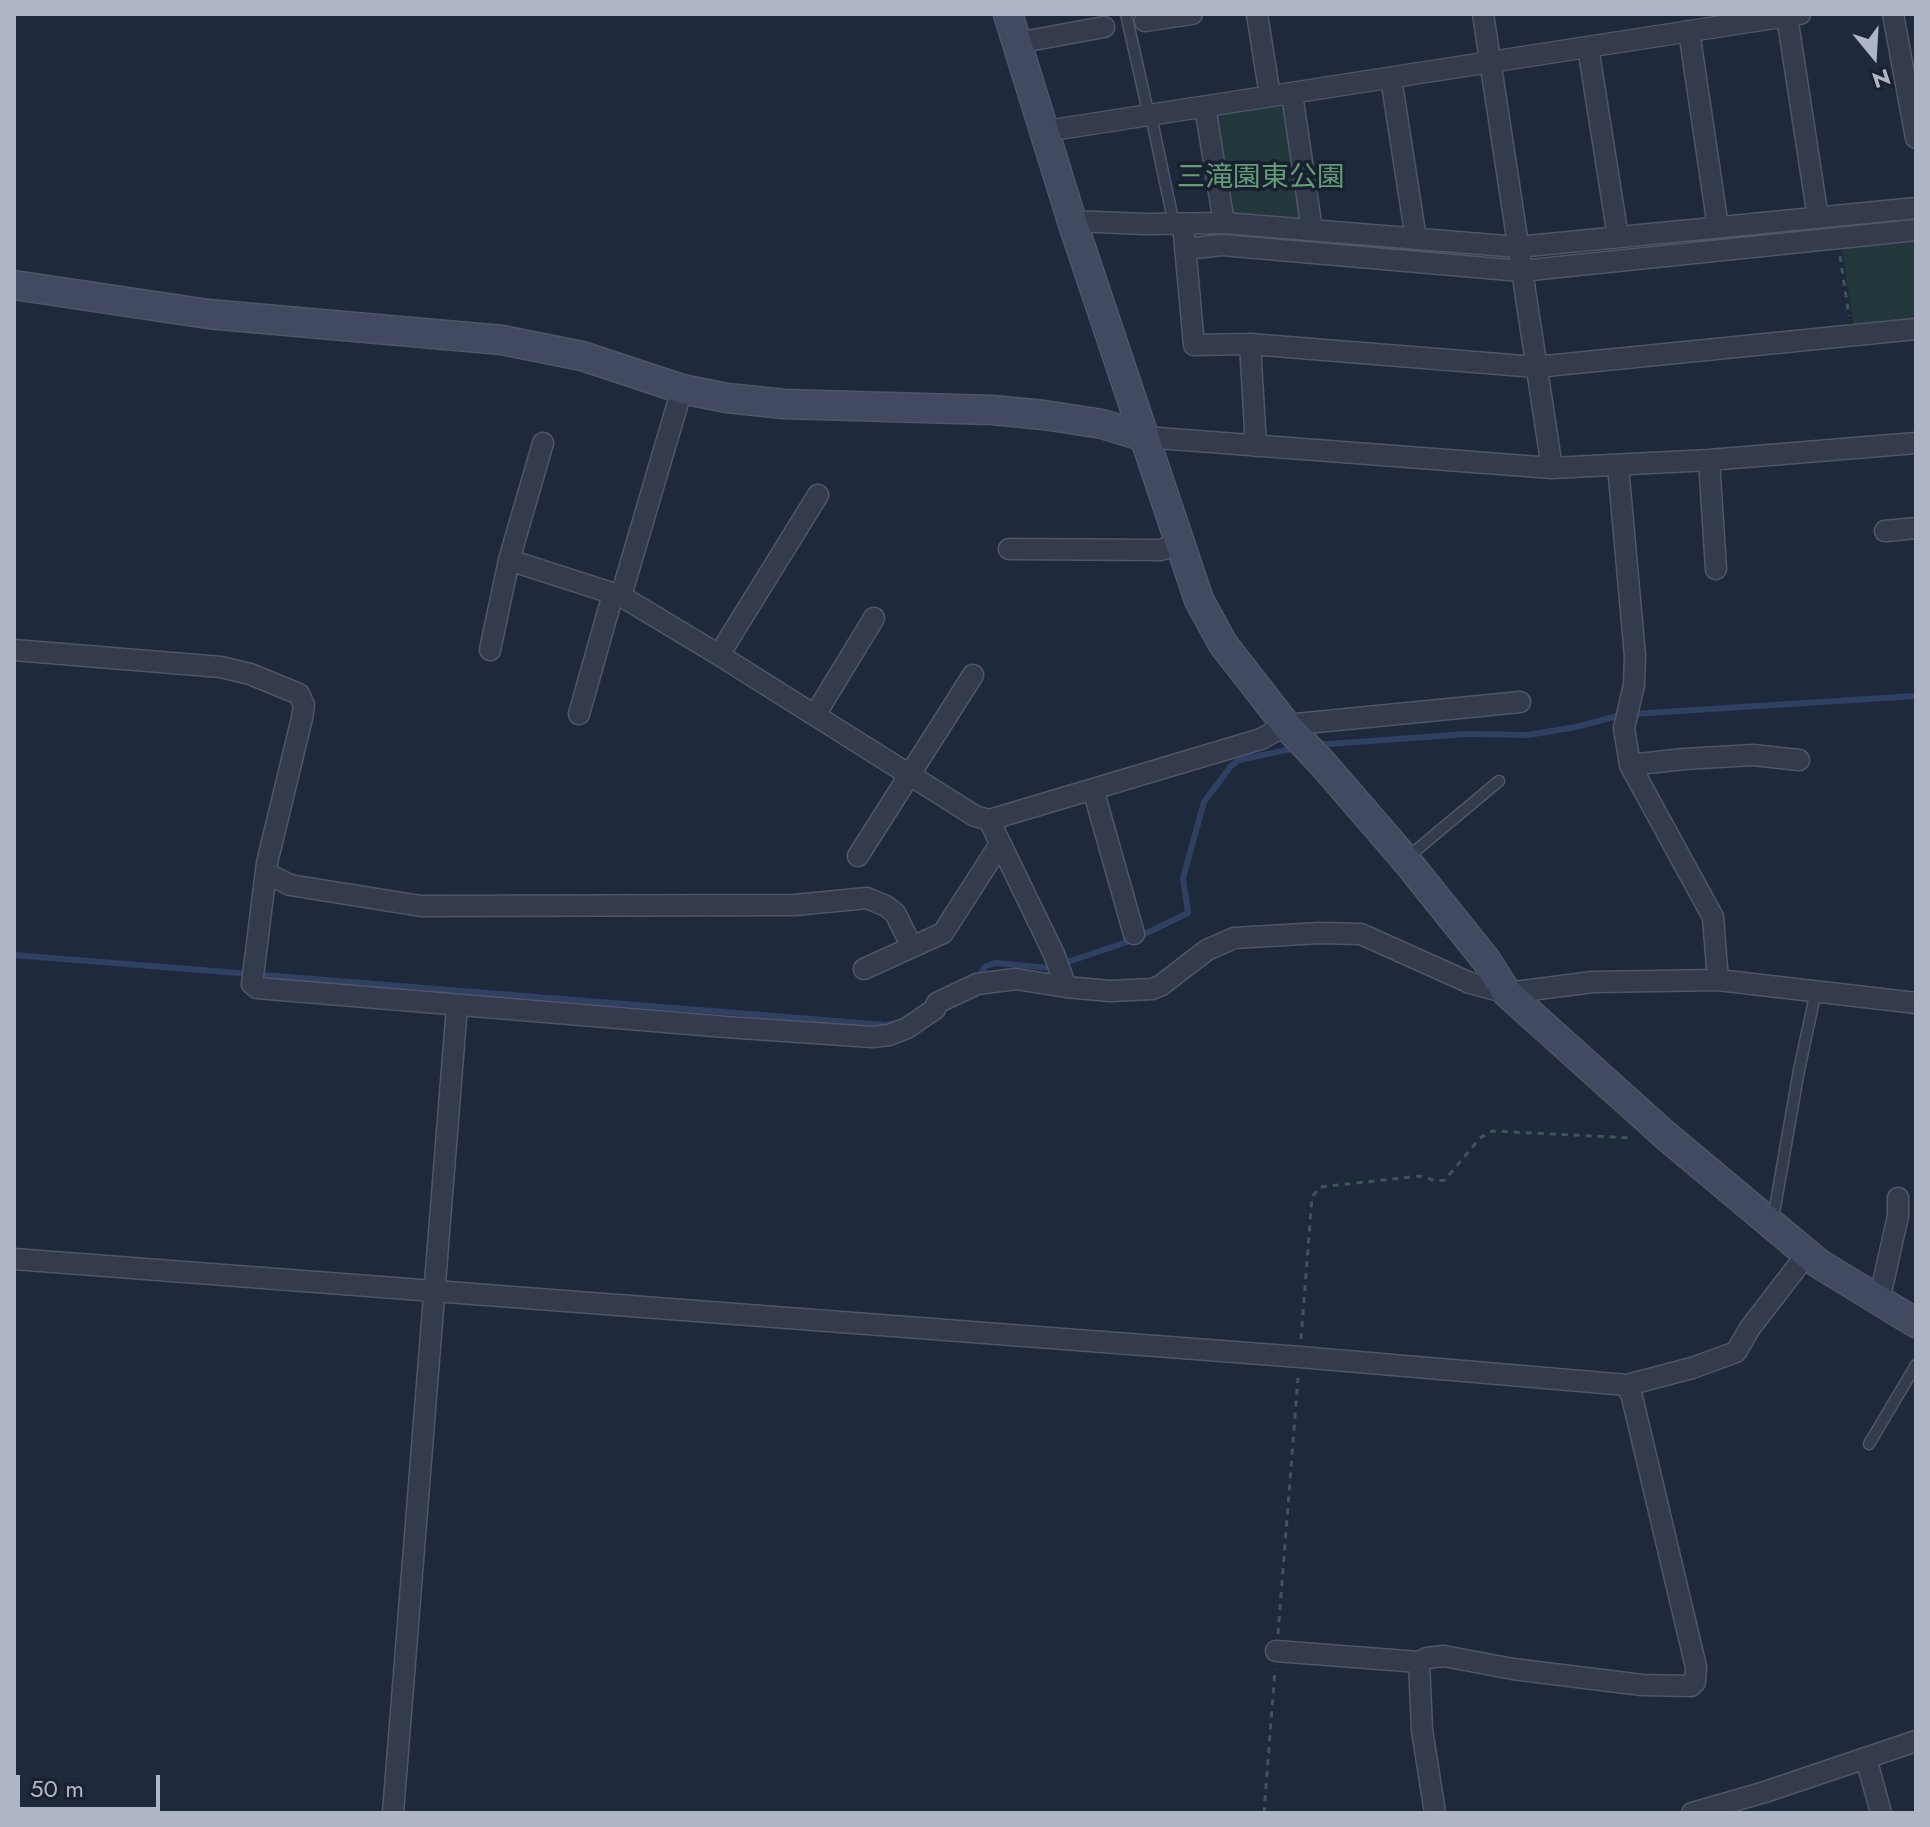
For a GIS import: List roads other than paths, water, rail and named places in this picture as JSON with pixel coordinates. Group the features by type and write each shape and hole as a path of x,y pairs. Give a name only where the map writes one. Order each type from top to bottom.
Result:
{"street":[{"path":"1008,14 1072,221 1199,600 1223,644 1290,731 1405,859 1486,960 1507,993 1665,1135 1807,1254 1916,1323"},
{"path":"1134,20 1192,14"},
{"path":"1257,14 1270,96"},
{"path":"1483,14 1552,468"},
{"path":"1893,14 1913,103 1916,138"},
{"path":"1046,131 1794,15 1818,218"},
{"path":"1017,43 1104,27"},
{"path":"1689,31 1718,227"},
{"path":"1588,47 1618,237"},
{"path":"1391,78 1416,239"},
{"path":"1292,94 1312,230"},
{"path":"1205,107 1224,223"},
{"path":"1072,221 1224,223 1518,247 1916,208"},
{"path":"1179,224 1185,249 1194,345 1250,344 1536,367 1916,329"},
{"path":"1185,249 1222,245 1521,271 1916,230"},
{"path":"14,285 208,314 502,340 582,356 682,389 727,398 784,404 992,410 1102,424 1145,437 1552,468 1709,460 1916,443"},
{"path":"1250,344 1256,446"},
{"path":"579,714 682,389"},
{"path":"490,650 509,560 543,443"},
{"path":"1709,460 1716,569"},
{"path":"1618,466 1635,656 1634,685 1624,728 1630,765 1713,917 1718,980"},
{"path":"719,655 818,495"},
{"path":"1885,531 1916,528"},
{"path":"1009,549 1160,550 1181,543"},
{"path":"509,560 617,595 719,655 975,816 989,820 1290,731 1520,702"},
{"path":"815,715 874,618"},
{"path":"14,650 221,667 250,674 299,694 304,705 302,718 274,827 266,873 252,984 257,988 872,1037 907,1028 935,1009 937,1003 977,984 1016,979 1064,982 1110,991 1152,989 1207,950 1234,938 1320,933 1361,934 1470,983 1507,993 1593,982 1718,980 1916,1003"},
{"path":"858,856 973,675"},
{"path":"1630,765 1753,755 1799,760"},
{"path":"1093,789 1134,934"},
{"path":"989,820 1054,954 1064,982"},
{"path":"864,969 943,933 1000,844"},
{"path":"266,873 290,885 421,906 795,905 867,898 895,913 912,947"},
{"path":"393,1813 457,1006"},
{"path":"1879,1301 1898,1216 1898,1198"},
{"path":"14,1259 1300,1357 1627,1385 1692,1368 1736,1352 1758,1317 1807,1254"},
{"path":"1276,1651 1419,1662 1444,1656 1513,1669 1642,1685 1686,1688 1695,1682 1697,1674 1693,1652 1627,1385"},
{"path":"1419,1662 1422,1730 1435,1813"},
{"path":"1692,1813 1734,1806 1916,1741"},
{"path":"1866,1758 1881,1813"}],"lane":[{"path":"1104,27 1108,30 1134,20 1150,116 1179,224"},
{"path":"1405,859 1499,781"},
{"path":"1772,1225 1816,990"},
{"path":"1869,1444 1916,1365"}],"waterway":[{"path":"1632,714 1916,696"},
{"path":"1315,745 1467,734 1528,735 1621,715"},
{"path":"981,973 986,966 996,963 1050,968 1130,941 1188,913 1183,878 1204,802 1239,760 1296,748"},
{"path":"14,955 886,1025 896,1023"}],"park label":[{"name":"三滝園東公園","path":"1261,179"}]}
